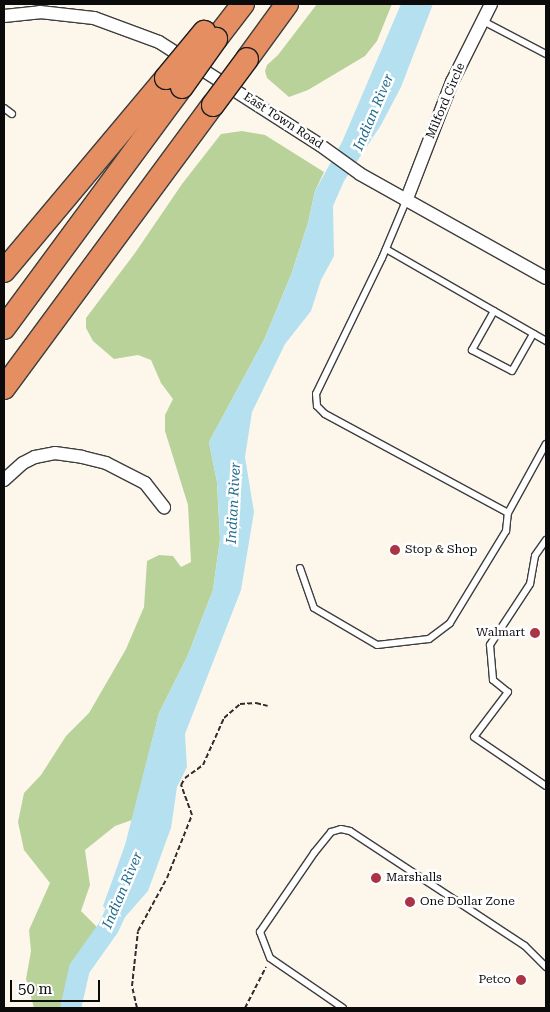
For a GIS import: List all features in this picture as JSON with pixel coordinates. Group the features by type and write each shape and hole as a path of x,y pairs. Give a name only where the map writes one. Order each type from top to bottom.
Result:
{"highway":[{"path":"4,328 174,82 210,35 228,4"},
{"path":"210,35 242,4"},
{"path":"4,388 287,4"},
{"path":"4,271 174,82"}],"street":[{"name":"Milford Circle","path":"406,201 452,82 491,4"},
{"name":"East Town Road","path":"4,16 40,12 94,18 159,42 320,145 360,174 546,278"},
{"path":"4,480 23,463 40,455 55,452 106,463 145,483 164,507"}],"lane":[{"path":"483,21 546,54"},
{"path":"4,108 12,114"},
{"path":"406,201 386,249 316,394 317,406 325,414 508,513"},
{"path":"386,249 546,341"},
{"path":"494,311 472,350 512,372 533,334"},
{"path":"300,568 314,608 377,645 430,639 450,623 506,531 508,513 546,444"},
{"path":"546,540 535,556 530,584 490,645 493,680 508,692 474,738 546,786"},
{"path":"343,1008 270,958 260,932 314,853 331,832 341,829 350,831 525,946 546,967"}],"path":[{"path":"137,1008 132,986 138,931 167,878 192,815 181,785 185,778 203,765 224,718 240,704 256,703 268,706"},
{"path":"245,1008 270,958"}],"green space":[{"path":"317,4 392,4 377,41 365,56 308,90 289,97 267,78 265,71 267,65 278,55"},
{"path":"242,131 265,135 324,172 315,191 308,223 291,275 264,340 209,442 217,482 220,539 213,590 188,655 159,713 132,820 115,826 85,850 90,885 81,911 96,926 104,941 91,967 66,1001 67,1008 34,1008 26,979 31,951 29,930 50,883 24,850 18,822 24,793 41,775 66,736 89,713 126,649 144,607 147,561 159,555 173,556 181,567 191,562 188,505 165,431 165,415 173,399 161,383 151,360 138,355 114,359 93,341 86,328 86,318 135,253 182,184 221,134"}],"water":[{"path":"401,4 433,4 401,87 381,125 344,181 333,206 334,256 321,280 311,311 285,344 252,412 245,457 254,512 241,590 185,734 187,767 177,787 171,828 148,891 118,925 103,906 125,845 159,713 188,655 213,590 220,539 217,482 209,442 264,340 291,275 308,223 315,191 342,142"}],"waterway":[{"name":"Indian River","path":"70,1008 79,968 108,927 124,892"}],"place":[{"name":"Stop & Shop","path":"395,550"},
{"name":"Walmart","path":"535,633"},
{"name":"Marshalls","path":"376,878"},
{"name":"One Dollar Zone","path":"410,902"},
{"name":"Petco","path":"521,980"}]}
